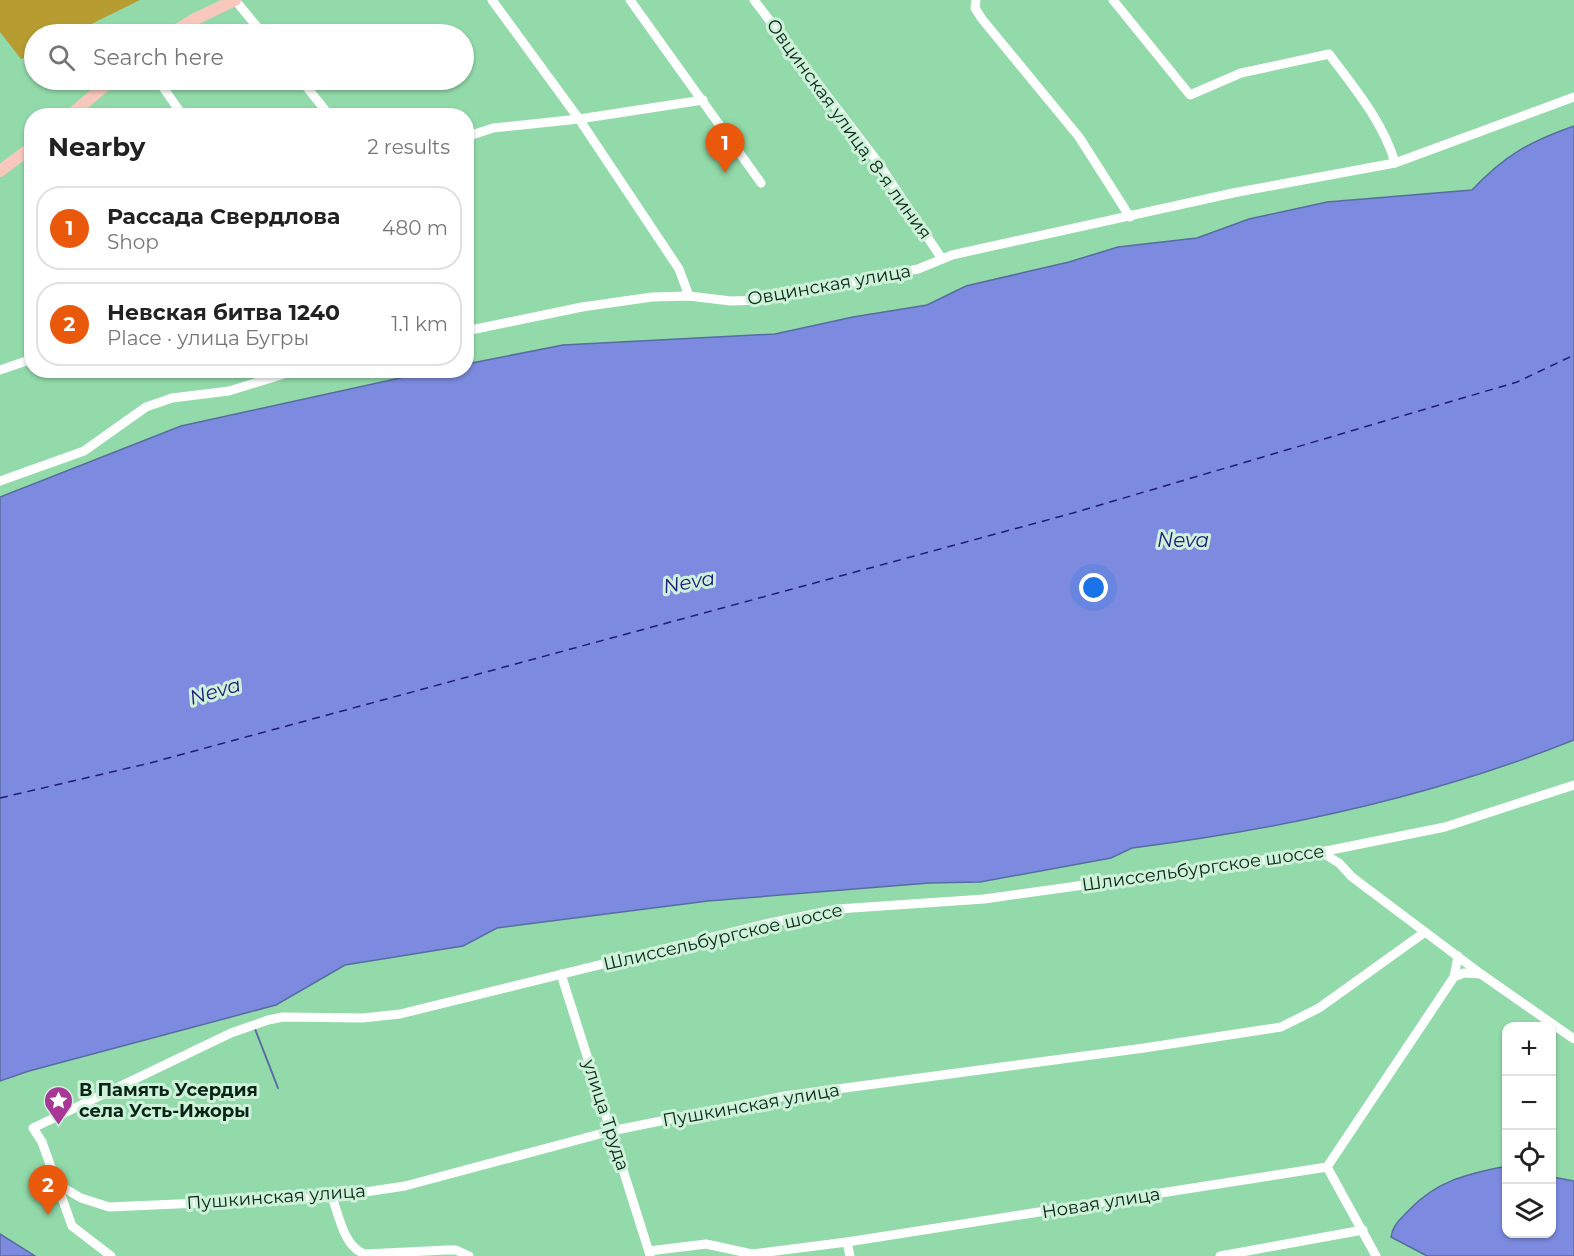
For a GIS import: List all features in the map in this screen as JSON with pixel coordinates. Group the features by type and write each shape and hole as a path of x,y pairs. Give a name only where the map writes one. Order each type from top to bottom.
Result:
{"main road":[{"path":"189,24 235,0"},
{"path":"79,108 100,90"},
{"path":"0,171 24,153"}],"street":[{"path":"235,0 255,24"},
{"path":"492,0 579,119 679,269 689,296"},
{"path":"630,0 761,183"},
{"name":"Овцинская улица, 8-я линия","path":"754,0 877,161 942,259"},
{"path":"976,0 975,8 982,19 1079,137 1130,217"},
{"path":"1113,0 1185,93 1190,95 1246,72 1329,54 1366,105 1392,151 1395,162"},
{"path":"165,90 177,108"},
{"path":"309,90 324,108"},
{"name":"Овцинская улица","path":"474,329 582,307 652,297 689,296 731,302 762,300 918,268 942,259 1233,193 1395,162 1574,97"},
{"path":"474,134 493,128 579,119 703,100"},
{"path":"0,370 24,361"},
{"path":"0,481 84,451 146,407 172,398 229,391 271,378"},
{"name":"Шлиссельбургское шоссе","path":"59,1185 42,1142 33,1128 231,1033 268,1020 283,1017 380,1017 433,1007 765,924 838,909 984,899 1321,852 1445,827 1574,785"},
{"path":"1321,852 1339,863 1352,877 1481,974 1574,1039"},
{"name":"Пушкинская улица","path":"59,1185 81,1198 109,1207 332,1197 405,1186 611,1131 785,1096 1144,1048 1281,1027 1319,1008 1425,932"},
{"path":"1376,1256 1327,1167 1454,976 1458,956"},
{"path":"1454,976 1464,973 1481,974"},
{"name":"улица Труда","path":"561,974 650,1253"},
{"name":"Новая улица","path":"650,1253 706,1244 752,1254 848,1242 1327,1167"},
{"path":"59,1185 65,1210 72,1226 111,1256"},
{"path":"332,1197 348,1239 358,1252 365,1254 456,1250 469,1256"},
{"path":"1220,1256 1363,1230"},
{"path":"848,1242 850,1256"}],"shaded area":[{"path":"0,0 140,0 91,24 24,24 24,58 21,59 0,32"}],"water":[{"name":"Neva","path":"1574,126 1574,740 1466,778 1356,808 1245,831 1132,848 1111,858 980,882 929,883 708,901 497,928 463,946 345,965 276,1005 29,1071 0,1081 0,497 181,426 400,378 474,378 474,363 563,345 775,334 853,317 927,305 966,286 1069,262 1118,247 1197,238 1249,219 1327,202 1472,190 1496,167 1518,151"},
{"path":"1502,1167 1502,1238 1556,1238 1556,1178 1574,1181 1574,1256 1427,1256 1391,1237 1398,1222 1419,1200 1441,1186 1475,1173"},
{"path":"0,1234 35,1256 0,1256"}],"waterway":[{"path":"255,1029 278,1088"}],"ferry route":[{"path":"0,798 150,763 1073,513 1517,382 1574,355"}],"place":[{"name":"Рассада Свердлова","path":"725,173"},
{"name":"В Память Усердия села Усть-Ижоры","path":"58,1126"},
{"name":"Невская битва 1240","path":"48,1215"}]}
